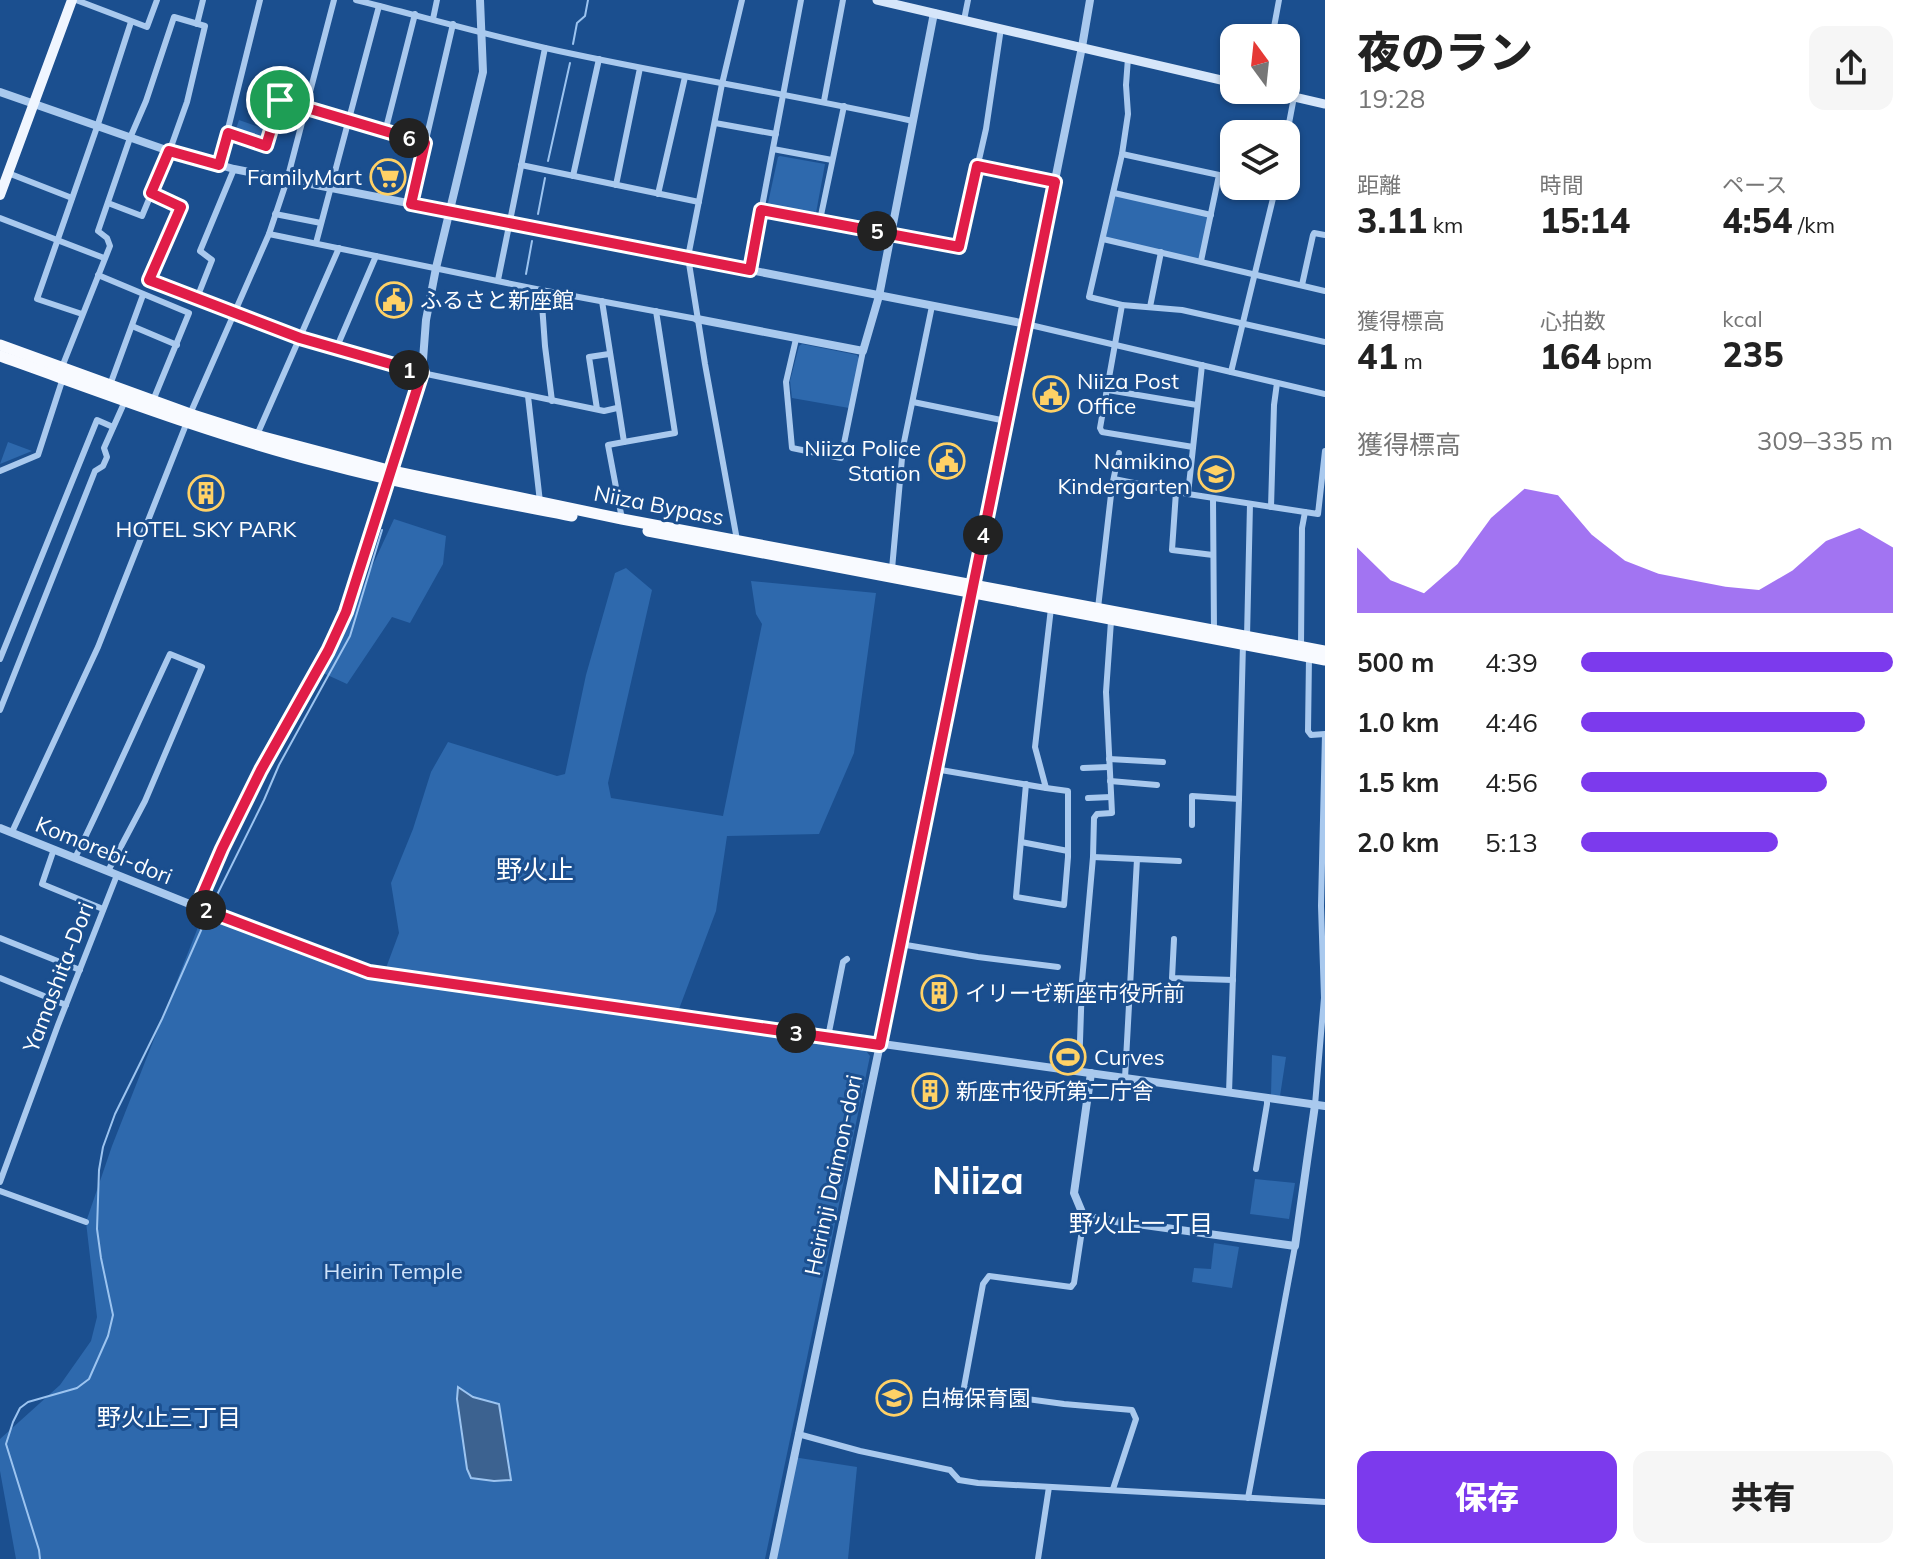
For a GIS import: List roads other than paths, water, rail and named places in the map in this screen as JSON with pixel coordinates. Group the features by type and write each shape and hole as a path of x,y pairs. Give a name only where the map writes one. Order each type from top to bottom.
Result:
{"highway":[{"name":"Niiza Bypass","path":"0,345 125,401 151,405"},
{"name":"Niiza Bypass","path":"0,356 109,385 151,405 308,459 972,589 1214,630 1325,660"},
{"name":"Niiza Bypass","path":"188,418 390,475 892,569 1111,621 1325,651"}],"main road":[{"path":"0,195 74,0"},
{"path":"877,0 910,4 934,13 1220,80"},
{"path":"1300,98 1325,104"}],"street":[{"path":"74,0 147,27 157,0"},
{"path":"197,24 203,0"},
{"path":"219,165 260,1 249,0"},
{"path":"12,832 98,647 188,418 269,234 287,180 334,0"},
{"path":"356,0 545,48 722,84 785,93 913,121"},
{"path":"433,19 437,0"},
{"path":"197,907 261,770 340,626 422,373 426,320 436,268 483,72 480,0"},
{"path":"737,540 688,257 742,0"},
{"path":"750,270 801,0"},
{"path":"824,101 843,0"},
{"path":"964,20 968,0"},
{"name":"Heirinji Daimon-dori","path":"773,1559 880,1045 1090,0"},
{"path":"1275,24 1279,0"},
{"path":"316,243 379,6"},
{"path":"796,339 786,382 792,448 841,458 863,351 879,296 934,13"},
{"path":"385,132 415,14"},
{"path":"0,471 38,455 82,314 110,246 107,238 98,231 174,17 205,26 187,102 142,216 108,203"},
{"path":"82,314 37,299 131,22"},
{"path":"411,204 453,24"},
{"path":"761,210 959,247 986,129 1001,28"},
{"path":"498,280 545,48"},
{"path":"1128,58 1128,114 1122,154 1089,297 1122,305 1182,310 1325,342"},
{"path":"573,176 599,59"},
{"path":"616,185 640,68"},
{"path":"658,194 685,77"},
{"path":"0,92 169,151 234,169 1026,324 1325,394"},
{"path":"228,133 266,146 280,100 425,143"},
{"path":"820,220 844,106"},
{"path":"715,123 776,134"},
{"path":"773,149 832,160"},
{"path":"1122,154 1219,175 1201,261"},
{"path":"521,165 699,202"},
{"path":"977,166 1055,182"},
{"path":"197,298 212,260 200,251 234,169"},
{"path":"8,173 72,198"},
{"path":"151,193 181,207 149,280 300,338 422,373 604,411 617,408"},
{"path":"1114,193 1211,215"},
{"path":"1231,372 1273,200"},
{"path":"275,214 321,223"},
{"path":"0,218 104,258"},
{"path":"269,234 863,351"},
{"path":"1302,285 1313,235 1325,235"},
{"path":"1103,239 1325,291"},
{"path":"256,435 339,248"},
{"path":"1150,307 1161,252"},
{"path":"336,349 376,256"},
{"path":"98,275 189,313 151,405"},
{"path":"541,290 552,401"},
{"path":"109,385 143,295"},
{"path":"602,301 624,442"},
{"path":"1122,305 1100,428 1102,432 1193,447"},
{"path":"892,569 903,447 932,306"},
{"path":"622,519 608,445 675,433 656,311"},
{"path":"132,326 177,345"},
{"path":"597,409 589,357 609,354"},
{"path":"1188,494 1202,365"},
{"path":"1271,507 1277,383"},
{"path":"1108,390 1197,405"},
{"path":"528,396 540,502"},
{"path":"0,710 95,471 103,466 107,457 104,448 125,401"},
{"path":"913,402 1006,421"},
{"path":"0,659 97,420 113,427"},
{"path":"1114,479 1213,499 1318,514 1325,452"},
{"path":"1098,608 1119,453"},
{"path":"1176,492 1172,550 1213,555"},
{"path":"1213,499 1214,630"},
{"path":"1229,1093 1250,504"},
{"path":"1301,646 1302,528 1305,512"},
{"path":"1046,788 1035,747 1051,608"},
{"path":"1079,1071 1094,818 1097,814 1112,813 1106,692 1111,621"},
{"path":"11,632 30,640"},
{"name":"Yamashita-Dori","path":"0,1182 103,909 113,873 202,667 170,654 107,795 75,858"},
{"path":"1248,1498 1320,1106 1325,972 1321,906 1325,734 1311,735 1308,731 1309,657"},
{"path":"1083,768 1109,763 1163,762"},
{"path":"935,769 1026,784 1046,788 1068,791 1064,905 1016,897 1026,784"},
{"path":"1110,781 1157,785"},
{"path":"1192,825 1192,796 1239,799"},
{"path":"1088,798 1111,797"},
{"name":"Komorebi-dori","path":"0,828 369,972 1320,1106"},
{"path":"1021,842 1068,851"},
{"path":"54,849 42,884 103,909"},
{"path":"1093,857 1179,861"},
{"path":"1125,1078 1137,859"},
{"path":"0,938 80,970"},
{"path":"1174,939 1172,978 1233,980"},
{"path":"900,944 1058,967"},
{"path":"828,1037 843,962 847,959"},
{"path":"0,978 66,1005"},
{"path":"1091,1073 1074,1193 1084,1217 1074,1283 1071,1287 989,1276 983,1284 964,1387 969,1391 1132,1410 1136,1419 1113,1489"},
{"path":"1256,1169 1267,1099"},
{"path":"0,1191 86,1222"},
{"path":"1084,1217 1295,1246"},
{"path":"798,1434 950,1470 959,1480 978,1483 1325,1502"},
{"path":"1038,1559 1049,1487"}],"waterway":[{"path":"573,44 577,23 585,16 588,0"},
{"path":"548,161 570,63"},
{"path":"538,214 545,178"},
{"path":"526,274 532,241"},
{"path":"212,905 279,765 350,636 382,530"},
{"path":"40,1559 6,1444 20,1408 28,1402 77,1388 89,1379 108,1336 113,1315 97,1229 103,1147 115,1114 162,1019 206,919"}],"place":[{"name":"FamilyMart","path":"388,177"},
{"name":"ふるさと新座館","path":"394,300"},
{"name":"Niiza Post Office","path":"1051,394"},
{"name":"Niiza Police Station","path":"947,461"},
{"name":"Namikino Kindergarten","path":"1216,474"},
{"name":"HOTEL SKY PARK","path":"206,493"},
{"name":"イリーゼ新座市役所前","path":"939,993"},
{"name":"Curves","path":"1068,1057"},
{"name":"新座市役所第二庁舎","path":"930,1091"},
{"name":"白梅保育園","path":"894,1398"}],"district":[{"name":"野火止","path":"535,870"},
{"name":"Niiza","path":"978,1181"},
{"name":"野火止一丁目","path":"1141,1224"},
{"name":"野火止三丁目","path":"169,1418"}],"park label":[{"name":"Heirin Temple","path":"393,1271"}]}
